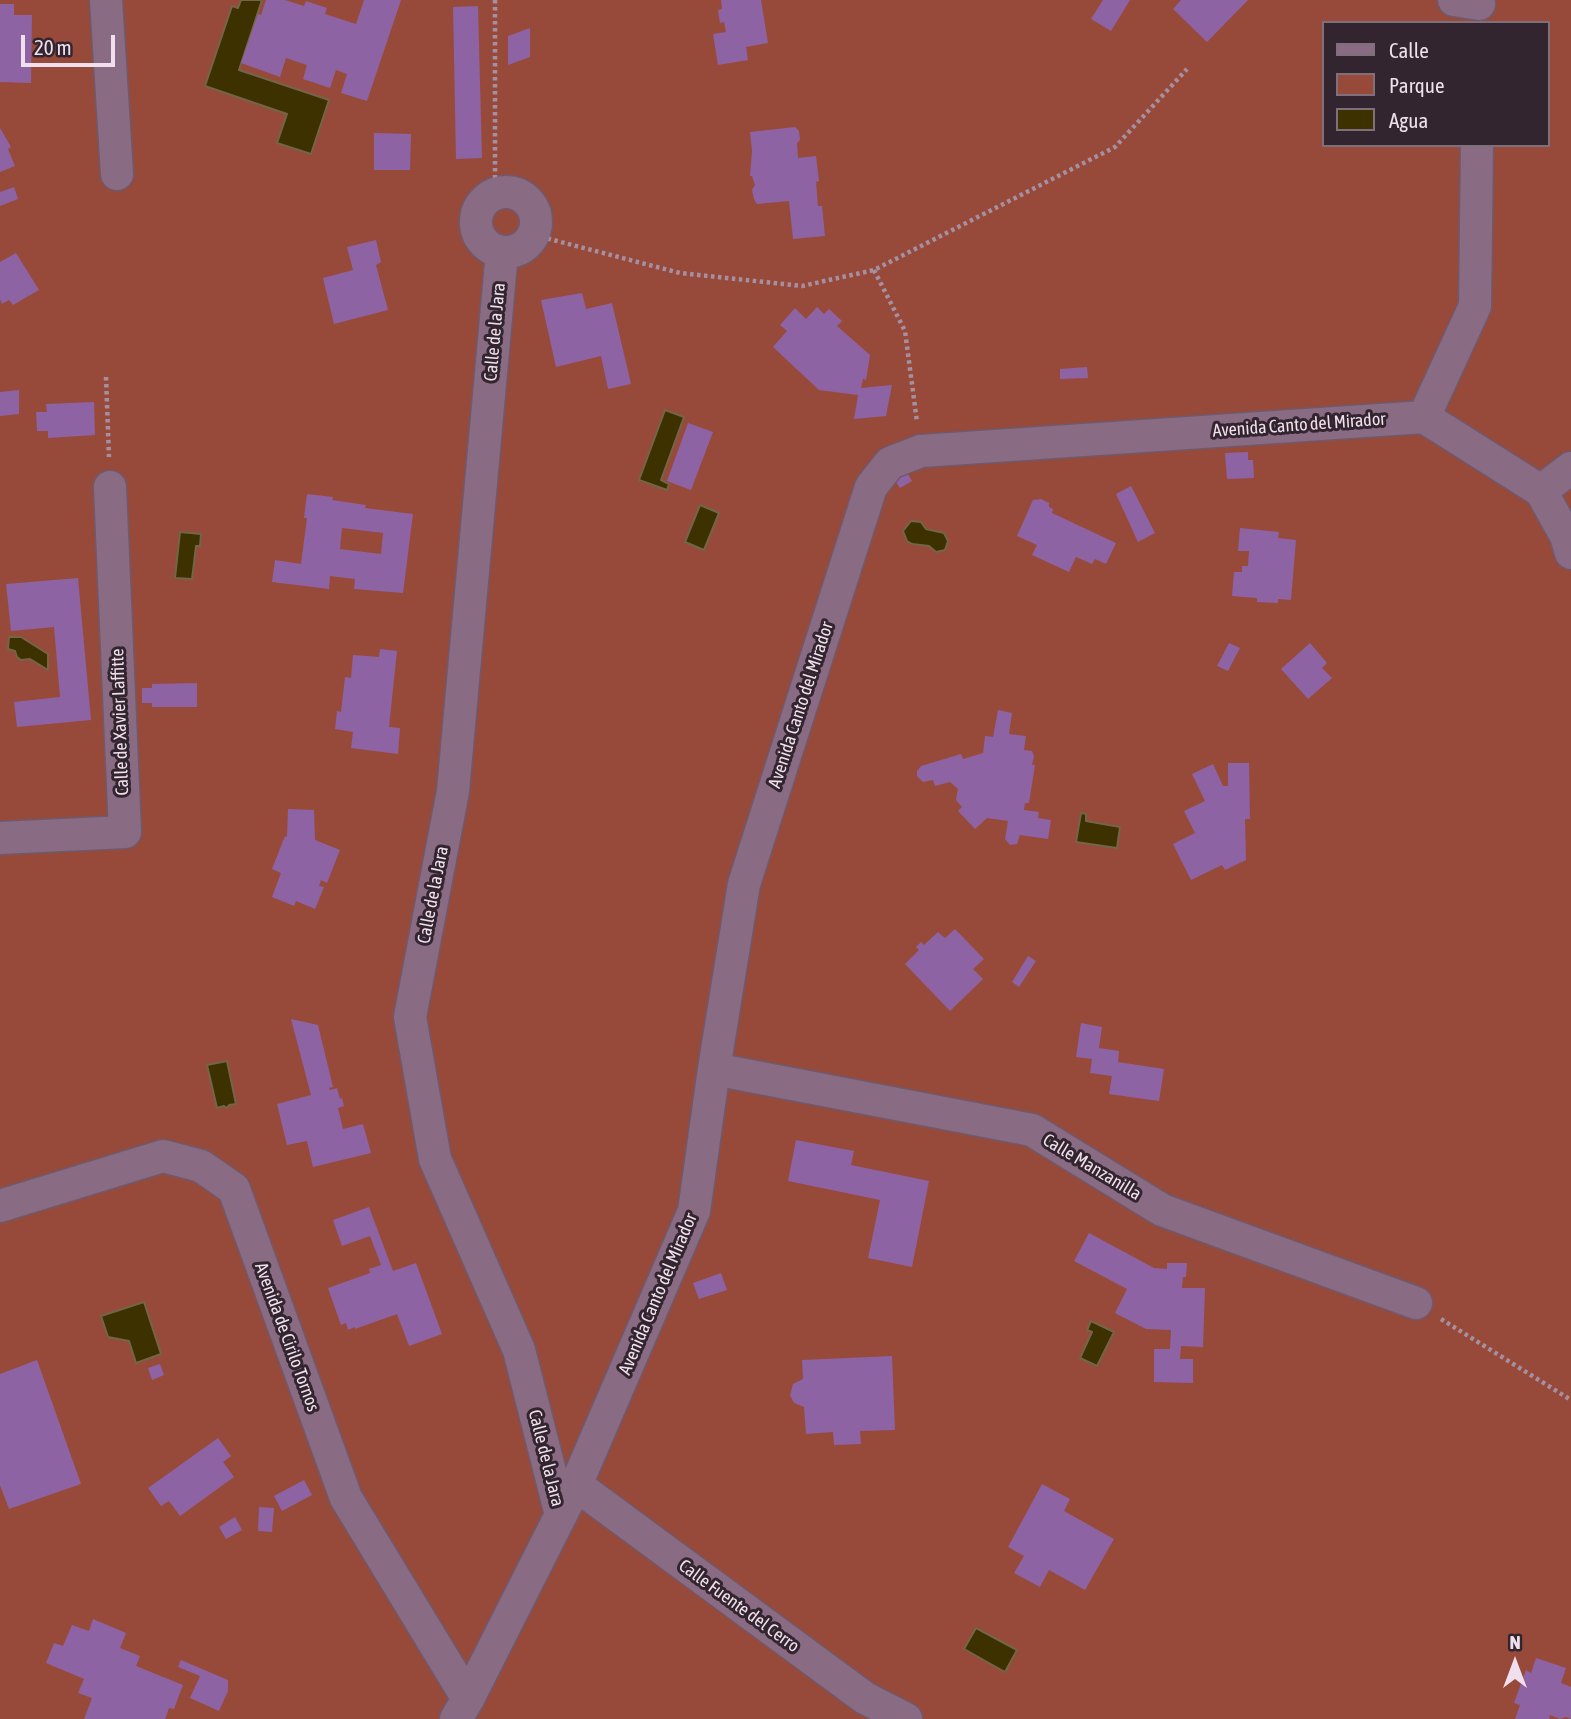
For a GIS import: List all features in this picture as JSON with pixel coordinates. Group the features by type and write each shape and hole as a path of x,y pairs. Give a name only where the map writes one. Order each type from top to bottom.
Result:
{"street":[{"path":"106,0 117,174"},
{"path":"1477,147 1475,306 1423,417 1541,491 1566,536 1571,553"},
{"path":"506,191 517,194 528,200 535,211 537,223 534,235 526,245 515,251 491,249 482,242 477,232 478,209 485,200 495,194 506,191"},
{"name":"Calle de la Jara","path":"502,252 453,791 410,1017 435,1158 519,1350 561,1515"},
{"name":"Avenida Canto del Mirador","path":"462,1709 576,1485 695,1211 714,1069 744,884 871,487 890,463 921,451 1423,417"},
{"path":"1541,491 1571,468"},
{"name":"Calle de Xavier Laffitte","path":"0,838 125,832 110,487"},
{"name":"Calle Manzanilla","path":"714,1069 1032,1130 1162,1210 1416,1303"},
{"name":"Avenida de Cirilo Tornos","path":"0,1206 163,1156 201,1167 234,1189 346,1498 462,1709"},
{"name":"Calle Fuente del Cerro","path":"576,1485 865,1698 906,1719"}],"path":[{"path":"495,0 495,194"},
{"path":"534,235 680,273 802,286 874,270 1115,147 1187,69"},
{"path":"874,270 905,331 921,451"},
{"path":"106,377 110,487"},
{"path":"1416,1303 1571,1400"}],"green space":[{"path":"0,0 1571,0 1571,1719 0,1719"}],"water":[{"path":"241,0 262,0 239,70 329,100 311,154 277,143 287,114 205,86 232,6 238,8"},
{"path":"665,410 684,417 661,480 669,484 667,490 639,480"},
{"path":"700,505 719,513 704,550 685,542"},
{"path":"911,521 921,522 926,529 944,533 948,541 945,550 936,552 929,546 907,541 903,531"},
{"path":"180,532 201,534 200,546 196,546 192,579 175,578"},
{"path":"9,637 21,637 48,654 48,670 30,659 21,660 17,657 15,651 8,649"},
{"path":"1081,813 1086,814 1086,821 1120,827 1117,848 1076,842"},
{"path":"227,1061 236,1104 217,1108 207,1065"},
{"path":"144,1302 161,1354 136,1363 129,1341 108,1337 101,1316"},
{"path":"1091,1321 1114,1332 1097,1366 1080,1358 1092,1332 1087,1330"},
{"path":"976,1628 1017,1650 1005,1672 964,1649"}],"building":[{"path":"266,0 285,0 304,6 306,1 327,8 325,14 356,24 364,0 401,0 367,101 341,93 347,74 336,70 330,88 303,79 307,65 286,58 280,77 241,63 258,14 261,15"},
{"path":"721,0 761,0 768,43 746,47 748,60 718,65 713,34 726,32 724,22 720,23 718,10 722,9"},
{"path":"1103,0 1130,0 1111,31 1091,19"},
{"path":"1181,0 1248,0 1207,42 1173,9"},
{"path":"0,4 14,4 14,15 32,15 31,83 0,82"},
{"path":"478,6 482,158 456,159 453,7"},
{"path":"530,28 530,57 508,65 508,36"},
{"path":"795,127 799,131 800,140 797,143 798,158 816,156 818,206 822,206 825,236 793,239 789,201 757,204 754,199 752,190 755,185 750,176 750,132"},
{"path":"0,128 11,147 8,149 15,166 0,172"},
{"path":"374,133 411,134 410,170 374,170"},
{"path":"14,187 18,199 0,206 0,192"},
{"path":"376,240 381,262 376,265 388,310 334,324 323,278 353,270 347,247"},
{"path":"16,253 39,290 13,305 9,300 2,304 0,262"},
{"path":"582,293 586,309 612,303 631,384 608,389 601,356 556,367 541,300"},
{"path":"817,307 824,314 829,309 842,321 837,326 870,355 866,380 863,379 861,388 892,385 886,416 854,419 858,395 819,390 773,347 787,331 780,325 795,308 806,319"},
{"path":"1087,367 1088,378 1060,379 1060,369"},
{"path":"19,390 19,414 0,416 0,392"},
{"path":"94,402 95,435 48,438 48,431 37,431 36,412 47,412 46,404"},
{"path":"688,423 713,432 691,490 667,481"},
{"path":"1248,452 1248,460 1253,460 1254,478 1227,479 1225,453"},
{"path":"906,471 912,481 900,488 894,479"},
{"path":"1131,486 1155,533 1138,542 1116,494"},
{"path":"307,494 333,497 332,500 366,505 365,508 413,514 403,593 354,589 355,579 330,576 329,589 272,582 275,560 301,564 307,518 304,518","holes":["342,528 383,533 381,554 340,549"]},
{"path":"1041,499 1049,503 1049,507 1053,509 1052,513 1116,543 1106,564 1095,559 1092,564 1076,557 1069,572 1032,555 1037,545 1017,536 1033,500"},
{"path":"1240,528 1279,532 1278,538 1296,540 1291,600 1278,599 1278,603 1257,602 1257,598 1232,596 1234,572 1242,572 1242,566 1248,566 1249,551 1238,551"},
{"path":"78,578 91,720 17,727 14,702 60,697 54,627 11,631 6,584"},
{"path":"1229,643 1240,648 1228,671 1217,666"},
{"path":"1310,643 1327,663 1322,668 1332,678 1308,699 1281,669"},
{"path":"380,649 397,651 389,727 400,728 398,754 351,748 353,732 335,729 337,711 341,712 345,677 351,678 353,655 379,657"},
{"path":"197,683 197,707 152,707 152,703 142,703 142,688 152,688 152,684"},
{"path":"998,710 1012,713 1009,734 1026,736 1024,750 1032,751 1034,756 1029,803 1025,803 1024,810 1039,812 1038,818 1051,820 1048,839 1020,835 1017,844 1010,845 1005,839 1008,821 987,818 975,829 958,811 962,807 956,800 958,789 950,782 935,786 933,780 923,782 917,776 921,766 961,754 963,759 983,753 985,736 993,737"},
{"path":"1228,763 1249,763 1250,819 1245,819 1246,860 1225,870 1222,865 1191,880 1173,844 1195,833 1184,811 1205,801 1192,774 1213,764 1223,786 1228,786"},
{"path":"288,809 314,810 315,840 340,850 327,883 321,880 319,886 324,887 315,909 296,901 294,906 272,897 281,873 272,869 285,836 287,837"},
{"path":"955,929 984,959 973,969 983,979 950,1011 905,964 919,950 916,947 921,942 924,945 938,932 945,938"},
{"path":"1028,956 1036,961 1019,987 1012,982"},
{"path":"291,1019 318,1025 333,1087 329,1088 337,1088 344,1106 338,1108 343,1129 363,1124 371,1153 313,1167 307,1141 287,1145 277,1104 311,1095"},
{"path":"1081,1023 1102,1027 1099,1048 1119,1051 1118,1062 1164,1069 1159,1101 1109,1094 1112,1076 1090,1073 1092,1059 1076,1057"},
{"path":"796,1140 854,1151 851,1165 929,1181 912,1267 868,1258 880,1200 788,1181"},
{"path":"369,1207 393,1271 416,1263 442,1334 409,1346 397,1314 355,1329 348,1330 346,1323 341,1325 328,1288 370,1273 369,1269 381,1265 370,1236 342,1246 333,1220"},
{"path":"1089,1233 1154,1268 1167,1269 1167,1263 1187,1263 1182,1288 1205,1288 1203,1347 1181,1346 1180,1359 1193,1359 1193,1383 1154,1382 1154,1349 1170,1349 1171,1330 1146,1329 1115,1313 1127,1289 1074,1261"},
{"path":"721,1273 727,1290 699,1299 693,1283"},
{"path":"892,1356 895,1430 860,1431 861,1444 834,1445 833,1432 806,1434 804,1407 794,1403 790,1395 793,1384 803,1379 802,1360"},
{"path":"37,1360 81,1484 9,1509 0,1485 0,1374"},
{"path":"160,1364 164,1375 152,1380 148,1368"},
{"path":"218,1438 231,1456 223,1462 234,1477 180,1516 169,1501 161,1506 148,1488"},
{"path":"304,1480 312,1495 282,1511 274,1496"},
{"path":"1042,1484 1070,1499 1064,1511 1114,1539 1085,1590 1049,1570 1040,1587 1014,1573 1024,1556 1008,1547"},
{"path":"259,1507 274,1508 272,1532 258,1531"},
{"path":"235,1517 242,1530 226,1539 219,1527"},
{"path":"93,1619 126,1633 120,1648 140,1656 136,1666 183,1685 174,1709 169,1708 165,1719 84,1719 92,1698 78,1693 84,1679 46,1663 54,1643 63,1646 72,1625 89,1631"},
{"path":"1536,1658 1566,1668 1561,1683 1571,1687 1571,1719 1550,1715 1549,1719 1515,1719 1520,1705 1514,1703 1526,1670 1531,1673"},
{"path":"181,1660 228,1680 228,1691 219,1711 190,1698 200,1676 178,1667"}]}
